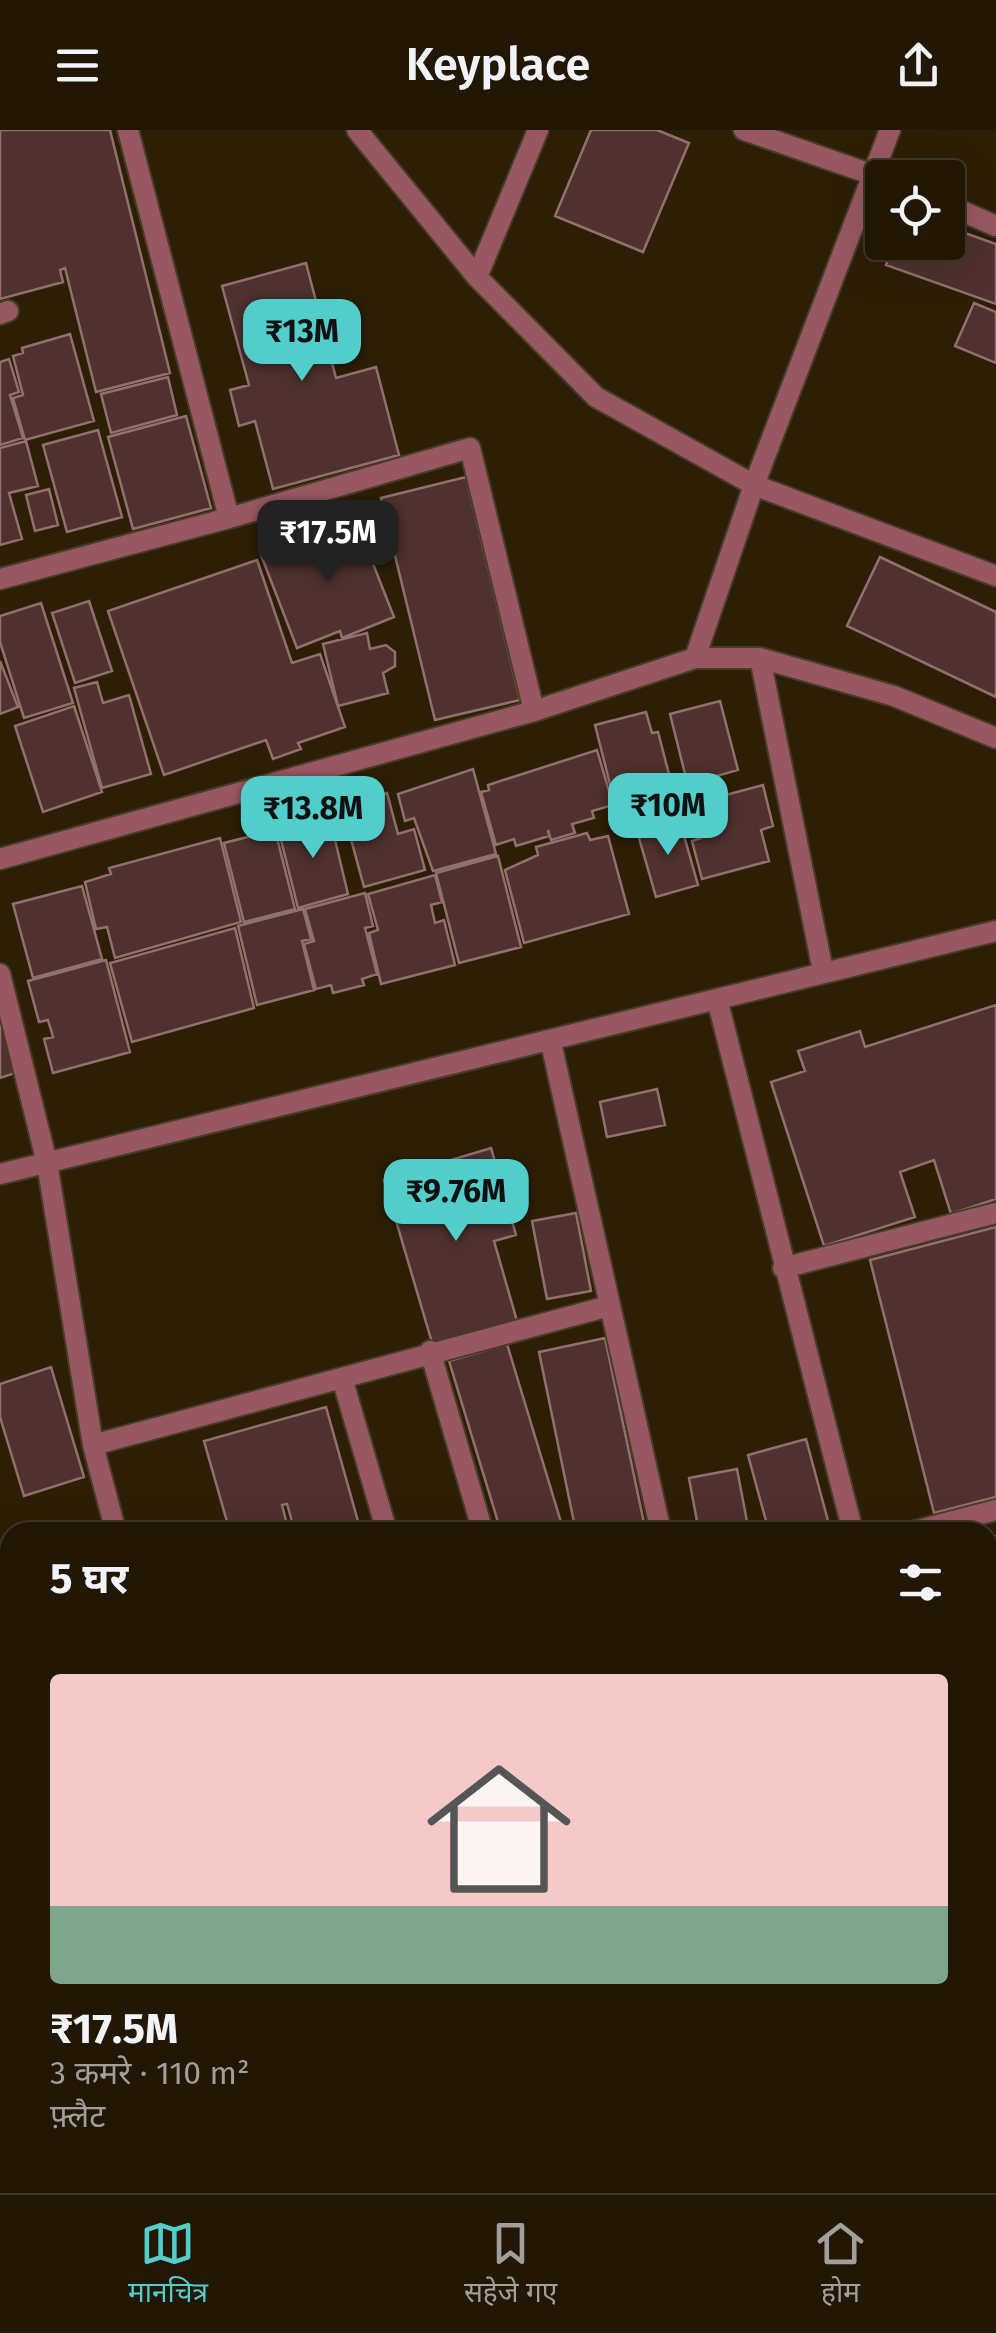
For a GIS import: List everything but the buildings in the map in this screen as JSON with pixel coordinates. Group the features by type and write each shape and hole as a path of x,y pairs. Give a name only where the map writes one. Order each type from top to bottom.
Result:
{"street":[{"path":"128,130 229,518"},
{"path":"357,130 478,278 596,397 752,495 996,576"},
{"path":"478,278 538,130"},
{"path":"744,130 865,172"},
{"path":"882,160 890,130"},
{"path":"695,658 752,495 865,209"},
{"path":"965,213 996,226"},
{"path":"0,579 470,448 534,711"},
{"path":"0,859 534,711 695,658 760,658 894,696 996,738"},
{"path":"760,658 823,972"},
{"path":"0,1174 551,1043 996,931"},
{"path":"0,974 47,1163 93,1444 113,1522"},
{"path":"718,999 850,1522"},
{"path":"551,1043 660,1522"},
{"path":"783,1268 996,1213"},
{"path":"93,1444 342,1378 430,1350 610,1306"},
{"path":"430,1350 480,1522"},
{"path":"342,1378 385,1522"},
{"path":"950,1522 996,1510"}]}
